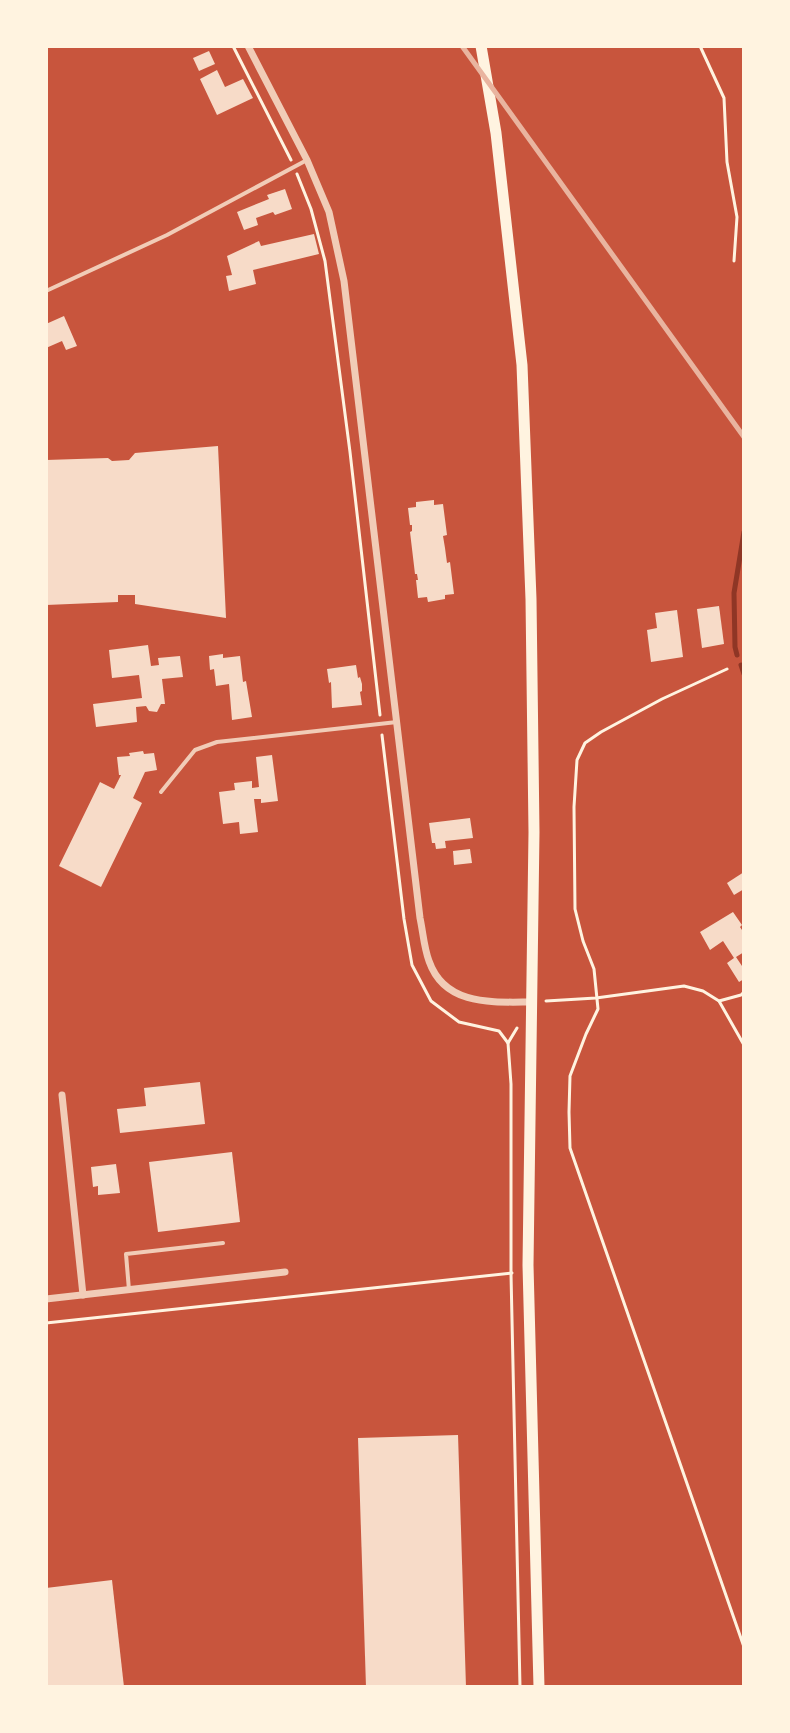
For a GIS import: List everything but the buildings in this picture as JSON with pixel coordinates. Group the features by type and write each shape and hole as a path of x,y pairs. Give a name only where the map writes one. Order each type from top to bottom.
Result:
{"main road":[{"path":"481,46 496,133 522,365 531,599 534,832 528,1265 539,1687"}],"street":[{"path":"248,46 307,160 329,212 344,281 420,918 429,961 448,988 464,997 482,1002 533,1002"},
{"path":"62,1095 83,1295"},
{"path":"46,1299 285,1272"}],"lane":[{"path":"46,291 167,235 307,160"},
{"path":"161,792 195,750 217,742 397,722"},
{"path":"129,1290 126,1254 223,1243"}],"path":[{"path":"233,46 294,166 311,209 325,261 404,919"},
{"path":"700,46 724,98 727,162 737,217 734,261"},
{"path":"727,669 601,732 585,743 577,760 575,909 594,969 598,1009 570,1076 569,1112 570,1148 744,1647"},
{"path":"533,1002 596,998 684,986 703,991 719,1001 744,1045"},
{"path":"719,1001 744,992"},
{"path":"508,1043 520,1687"},
{"path":"46,1323 511,1274 528,1265"}],"waterway":[{"path":"737,655 734,593 744,532"},
{"path":"741,665 744,674"}],"railway":[{"path":"462,46 744,437"}]}
